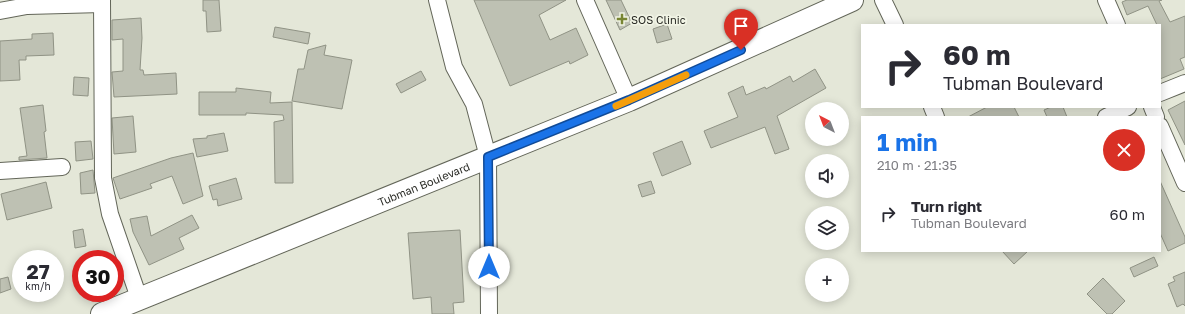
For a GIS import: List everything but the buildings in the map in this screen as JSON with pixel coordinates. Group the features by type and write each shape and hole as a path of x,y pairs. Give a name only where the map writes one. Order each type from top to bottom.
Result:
{"highway":[{"name":"Tubman Boulevard","path":"102,314 629,100 852,0"}],"street":[{"path":"437,0 454,67 474,104 488,157 489,314"},
{"path":"585,0 629,100"},
{"path":"883,0 895,24"},
{"path":"1106,0 1117,24"},
{"path":"0,11 28,6 102,2 103,178 110,214 139,298"},
{"path":"1161,93 1185,82"},
{"path":"1108,116 1126,108"},
{"path":"1161,128 1185,183"},
{"path":"0,171 62,167"}],"slow traffic":[{"path":"616,106 686,75"}],"place":[{"name":"SOS Clinic","path":"622,19"}],"route":[{"path":"489,267 488,157 629,100 741,50"}]}
